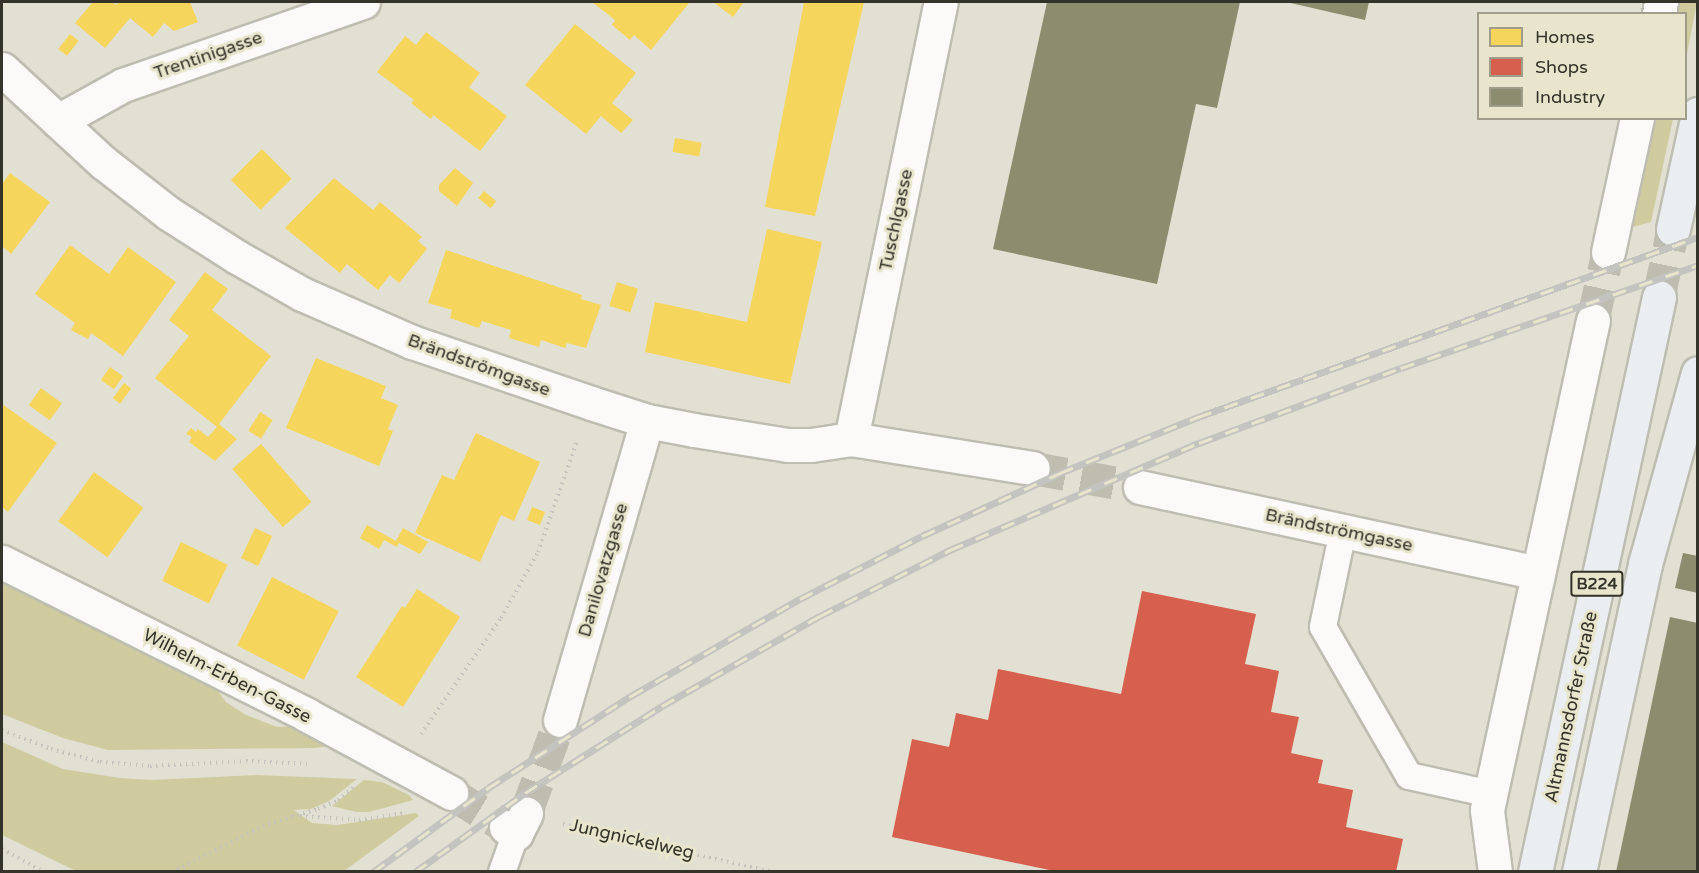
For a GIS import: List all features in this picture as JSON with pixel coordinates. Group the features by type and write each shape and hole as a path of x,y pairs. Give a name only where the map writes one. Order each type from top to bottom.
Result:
{"main road":[{"path":"1673,229 1698,114"},
{"name":"Altmannsdorfer Straße","path":"1535,872 1659,297"},
{"name":"B224","path":"1579,872 1645,564 1696,386"}],"street":[{"name":"Trentinigasse","path":"58,121 123,85 363,2"},
{"name":"Tuschlgasse","path":"851,439 941,2"},
{"name":"Brändströmgasse","path":"2,69 104,163 168,213 237,257 303,294 412,342 647,421 788,445 811,445 851,439 1033,468"},
{"path":"1608,252 1637,120"},
{"path":"1495,872 1487,810 1593,320"},
{"name":"Danilovatzgasse","path":"560,720 647,421"},
{"name":"Brändströmgasse","path":"1140,487 1538,573"},
{"name":"Wilhelm-Erben-Gasse","path":"2,562 307,715 451,793"}],"lane":[{"path":"1343,531 1323,627 1409,776 1491,794"},
{"path":"502,872 516,825"}],"path":[{"path":"172,872 263,826 338,800 369,771 399,765 501,618 538,552 591,403"},
{"path":"2,730 73,757 109,763 150,766 246,761 321,765"},
{"path":"295,816 359,820 386,818 411,812"},
{"name":"Jungnickelweg","path":"516,825 773,872"},
{"path":"2,849 44,872"}],"shaded area":[{"path":"1673,2 1697,2 1687,54 1687,12 1671,12"},
{"path":"1648,120 1673,120 1651,222 1625,229"},
{"path":"2,580 209,679 226,702 246,715 277,727 300,726 336,745 316,748 108,750 63,738 2,714"},
{"path":"2,742 63,769 120,778 152,780 257,775 357,779 329,801 311,809 294,810 312,823 337,825 416,813 419,816 344,871 76,871 2,835"},
{"path":"364,780 382,782 409,795 413,800 369,812 356,812 332,806"}],"building: Homes":[{"path":"93,2 112,2 116,5 119,2 190,2 198,22 174,31 164,23 153,37 130,18 105,48 75,23"},
{"path":"592,2 689,3 651,50 634,35 630,40 612,25 615,20"},
{"path":"713,2 744,2 733,17"},
{"path":"804,2 864,2 815,216 765,207"},
{"path":"575,24 636,73 612,103 633,120 621,133 601,116 586,134 525,85"},
{"path":"426,32 480,73 469,87 507,116 480,151 433,115 431,119 411,103 414,100 377,72 405,36 416,45"},
{"path":"70,34 79,41 67,56 58,49"},
{"path":"675,138 702,143 699,156 673,152"},
{"path":"262,149 292,179 261,210 231,180"},
{"path":"455,168 473,183 457,206 439,191 439,185"},
{"path":"10,173 50,202 11,254 2,246 2,184"},
{"path":"334,178 373,210 380,202 422,237 418,241 427,249 399,283 390,275 378,290 347,264 340,273 285,228"},
{"path":"484,191 496,201 490,208 478,198"},
{"path":"767,229 822,242 790,384 645,352 655,302 747,322"},
{"path":"70,245 109,274 128,247 176,282 123,356 91,333 88,339 71,330 75,323 35,294"},
{"path":"446,250 582,295 581,299 601,305 586,348 567,343 565,348 541,340 539,347 509,338 511,330 482,321 479,328 450,318 452,310 428,303"},
{"path":"205,272 228,289 212,310 271,356 219,424 237,439 215,461 189,442 192,437 186,434 191,428 196,432 198,429 208,437 217,427 155,378 189,336 169,320"},
{"path":"617,282 638,289 630,313 609,306"},
{"path":"316,358 386,386 381,398 398,405 388,429 393,431 379,466 286,428"},
{"path":"110,367 123,376 114,389 101,380"},
{"path":"124,383 131,388 120,404 113,398"},
{"path":"41,388 62,403 50,420 29,405"},
{"path":"2,404 57,443 8,512 2,507"},
{"path":"260,412 273,420 261,439 248,431"},
{"path":"476,433 540,462 514,521 501,515 480,562 415,533 442,475 454,480"},
{"path":"261,444 312,502 283,527 232,469"},
{"path":"94,472 143,508 107,557 58,521"},
{"path":"532,507 545,512 540,525 527,520"},
{"path":"367,525 396,541 403,528 428,542 420,554 399,543 397,547 384,540 379,549 360,538"},
{"path":"255,528 272,536 258,566 241,558"},
{"path":"181,542 228,565 209,603 162,581"},
{"path":"272,577 339,611 304,680 237,646"},
{"path":"417,589 460,617 403,707 356,677 402,606 405,608"}],"building: Shops":[{"path":"1142,591 1256,614 1245,664 1279,671 1271,712 1299,717 1291,753 1323,760 1318,783 1353,790 1346,827 1403,839 1396,872 1059,872 892,837 912,739 949,747 956,713 988,720 998,669 1121,694"}],"building: Industry":[{"path":"1047,2 1240,2 1217,108 1196,104 1157,284 993,249"},
{"path":"1286,2 1369,2 1365,20"},
{"path":"1683,553 1698,556 1698,593 1675,588"},
{"path":"1670,617 1698,623 1698,872 1616,872"}],"tunnel":[{"path":"1659,297 1673,229"},
{"path":"1593,320 1608,252"},
{"path":"1033,468 1140,487"},
{"path":"526,813 560,720"},
{"path":"451,793 506,827"}],"railway":[{"path":"373,872 488,788 631,696 800,599 922,536 1060,473 1198,417 1698,237"},
{"path":"415,872 525,793 662,706 820,616 950,550 1199,443 1401,368 1698,265"}]}
